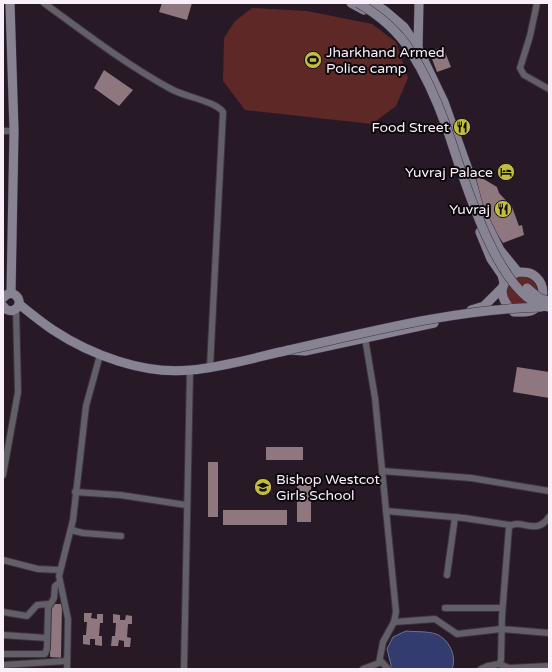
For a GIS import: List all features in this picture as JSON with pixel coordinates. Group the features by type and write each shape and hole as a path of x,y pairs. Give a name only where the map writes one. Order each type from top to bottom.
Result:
{"main road":[{"path":"10,3 14,131 11,293"},
{"path":"351,3 363,10 397,37 409,56 439,118 491,259 502,275 502,297 507,306 514,312"},
{"path":"358,3 399,35 412,53 434,98 445,125 486,236 509,275 518,287 533,301 547,302"},
{"path":"367,3 380,12 402,32 416,51 445,113 483,220 499,253 525,287 547,302"},
{"path":"372,3 384,10 404,27 418,48 447,109 468,168 479,208 500,250 518,272"},
{"path":"418,48 419,3"},
{"path":"289,350 303,342 478,309 484,306 510,276 518,272 528,272 536,277 541,284 547,302"},
{"path":"3,298 11,293"},
{"path":"3,306 10,311 17,307 19,298 11,293"},
{"path":"289,350 305,351 457,318 502,312 524,312 534,310 540,303 547,302"},
{"path":"524,312 547,302"},
{"path":"17,307 53,330 100,355 140,366 190,370 460,314 547,302"}],"street":[{"path":"44,3 158,82 191,98 216,104 223,112 210,367"},
{"path":"537,3 530,36 520,68 524,75 549,89"},
{"path":"3,131 14,131"},
{"path":"3,474 18,392 17,307"},
{"path":"363,669 376,665 380,660 382,642 394,622 396,607 375,398 365,338"},
{"path":"67,669 68,619 60,582 60,570 71,530 86,401 100,355"},
{"path":"184,669 186,505 190,370"},
{"path":"382,471 471,478 549,491"},
{"path":"75,492 120,495 186,505"},
{"path":"386,511 455,517 510,525 538,526 544,523 549,517"},
{"path":"447,575 455,517"},
{"path":"499,664 501,657 502,608 510,525"},
{"path":"71,530 83,533 120,536"},
{"path":"3,560 38,569 60,570"},
{"path":"3,654 42,655 46,652 49,604 54,598 56,584 60,582"},
{"path":"3,612 27,616 37,605 49,604"},
{"path":"444,608 502,608"},
{"path":"394,622 435,619 457,634 501,629 549,633"},
{"path":"3,635 47,638"},
{"path":"380,660 388,669"},
{"path":"3,665 67,661"},
{"path":"481,669 499,664 508,668 549,666"}],"shaded area":[{"name":"Jharkhand Armed Police camp","path":"252,8 307,11 372,24 396,42 408,78 396,106 372,124 245,110 223,81 224,38 235,21"},
{"path":"518,277 531,279 536,285 538,294 538,299 519,310 507,300 506,296 508,286"}],"water":[{"path":"406,631 432,633 441,636 451,648 453,654 452,669 392,669 387,649 393,637"}],"building":[{"path":"162,3 192,3 187,20 159,12"},
{"path":"443,47 451,67 437,72 429,51"},
{"path":"104,70 133,90 119,106 94,88"},
{"path":"476,178 482,178 497,187 499,193 512,207 519,226 522,225 524,235 503,243 484,214"},
{"path":"517,367 549,372 549,398 513,392"},
{"path":"266,447 303,447 303,460 266,460"},
{"path":"208,462 218,462 218,517 208,517"},
{"path":"297,485 311,485 311,522 297,522"},
{"path":"223,510 287,510 287,525 223,525"},
{"path":"51,604 62,604 61,658 50,657"},
{"path":"84,613 92,613 91,618 97,619 97,614 103,614 103,623 100,623 99,636 102,636 102,646 95,645 95,639 90,639 90,645 83,644 83,635 86,635 87,622 84,622"},
{"path":"113,614 120,615 120,620 125,620 126,615 132,616 132,624 128,624 127,637 131,638 130,647 124,647 124,641 119,640 118,646 111,646 112,636 115,636 116,623 113,623"}],"place":[{"name":"Jharkhand Armed Police camp","path":"313,60"},
{"name":"Food Street","path":"462,127"},
{"name":"Yuvraj Palace","path":"506,172"},
{"name":"Yuvraj","path":"503,209"},
{"name":"Bishop Westcot Girls School","path":"263,487"}]}
